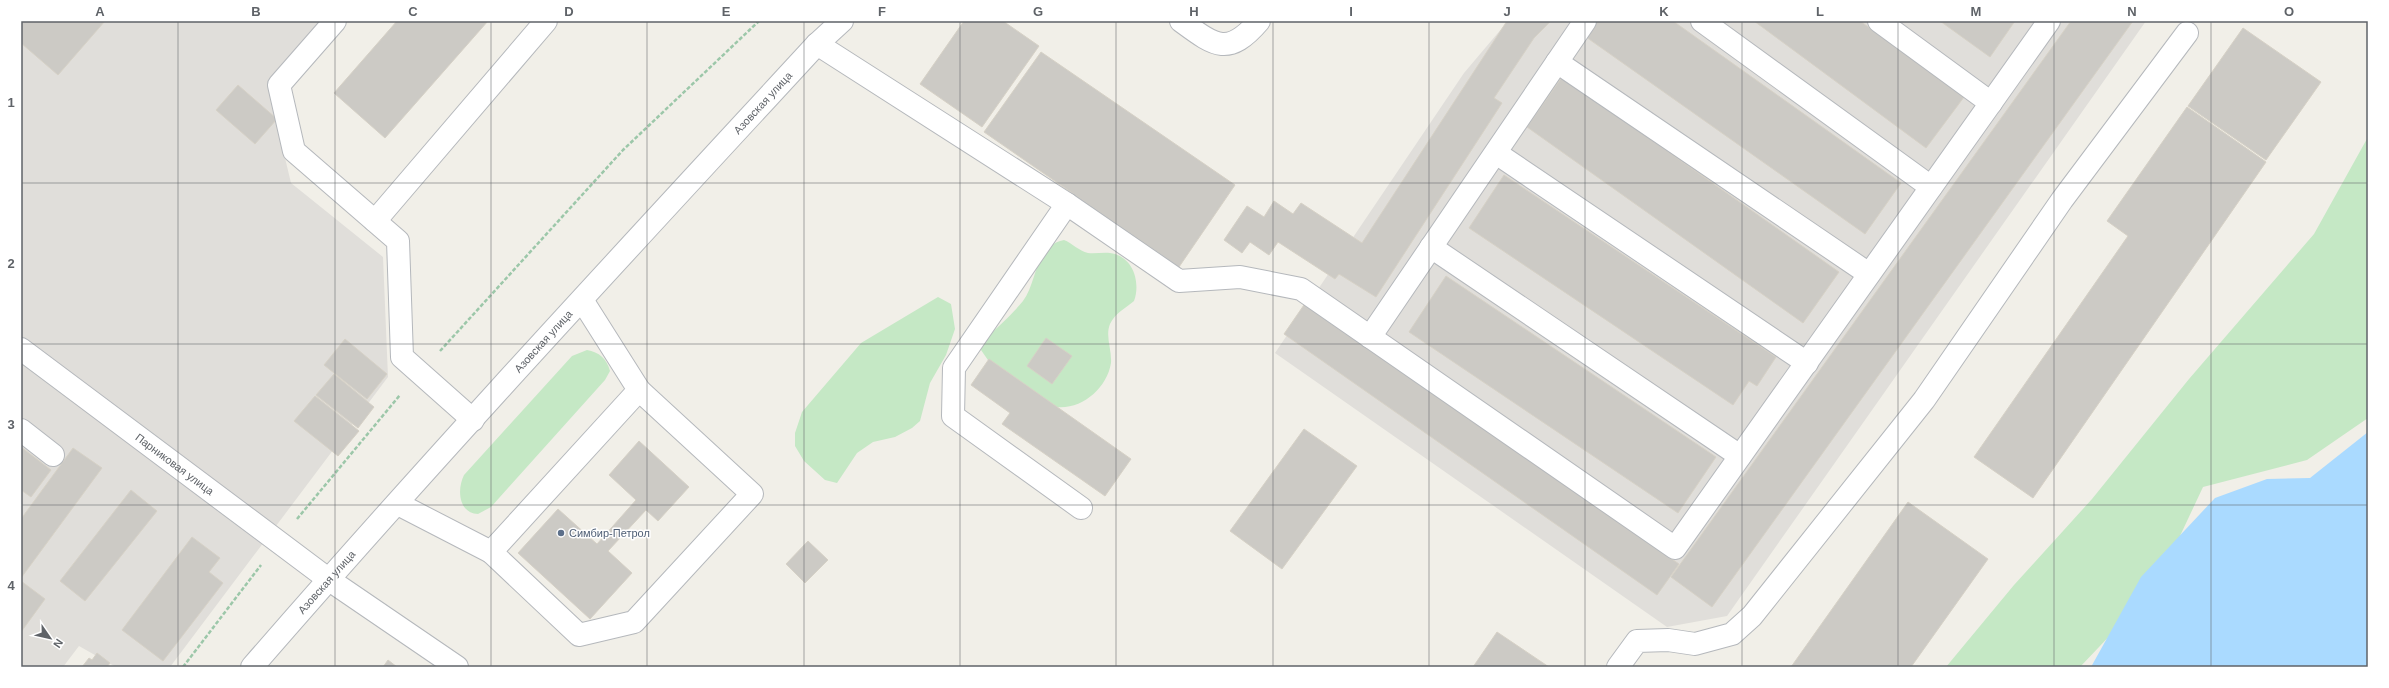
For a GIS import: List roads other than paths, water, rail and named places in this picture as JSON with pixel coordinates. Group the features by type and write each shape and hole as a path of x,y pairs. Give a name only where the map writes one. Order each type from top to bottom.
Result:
{"street":[{"path":"335,21 279,85 294,151 398,241 402,357 472,420"},
{"path":"375,221 546,21"},
{"name":"Азовская улица","path":"252,667 328,579 398,504 472,420 817,44 842,21"},
{"path":"1181,21 1204,38 1215,43 1227,45 1238,42 1259,21"},
{"path":"1370,337 1585,21"},
{"path":"1702,21 1931,187"},
{"path":"1879,21 1991,103"},
{"path":"817,44 1067,204 1180,281 1240,277 1301,289 1675,548 2049,21"},
{"path":"1618,667 1637,641 1668,640 1695,644 1732,634 1752,616 1924,400 2062,200 2187,33"},
{"path":"1557,62 1869,274"},
{"path":"1496,153 1807,363"},
{"path":"1067,204 954,368 953,416 1081,508"},
{"path":"1431,247 1740,456"},
{"path":"398,504 491,552 579,635 634,622 752,494 639,390 582,300"},
{"name":"Парниковая улица","path":"21,349 328,579 457,667"},
{"path":"491,552 639,390"},
{"path":"21,430 53,455"}],"water":[{"path":"2368,432 2368,667 2091,667 2141,577 2215,498 2267,479 2310,478"}],"place":[{"name":"Симбир-Петрол","path":"561,533"}]}
